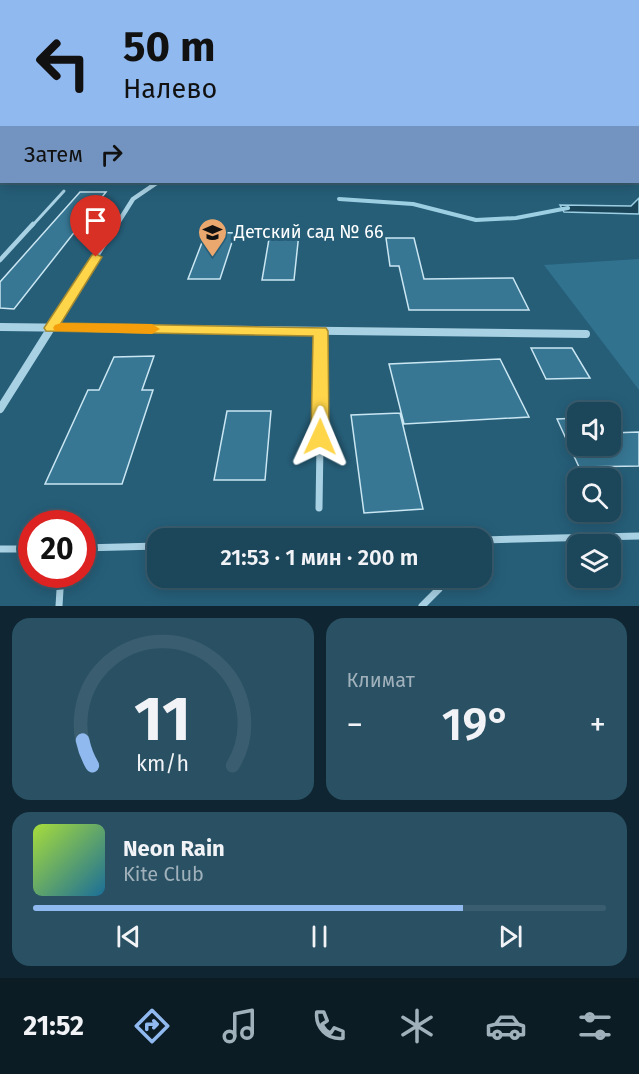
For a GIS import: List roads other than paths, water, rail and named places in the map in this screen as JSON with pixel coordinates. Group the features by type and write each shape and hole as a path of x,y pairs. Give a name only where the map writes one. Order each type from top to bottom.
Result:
{"street":[{"path":"0,410 133,199 157,183"},
{"path":"0,327 586,334"}],"lane":[{"path":"0,260 64,191"},
{"path":"319,508 321,331"},
{"path":"492,540 639,536"},
{"path":"96,548 147,546"},
{"path":"0,549 18,549"},
{"path":"59,606 61,588"},
{"path":"422,606 440,588"}],"waterway":[{"path":"339,199 413,204 476,220 516,218 568,208"}],"place":[{"name":"Детский сад № 66","path":"213,258"}]}
